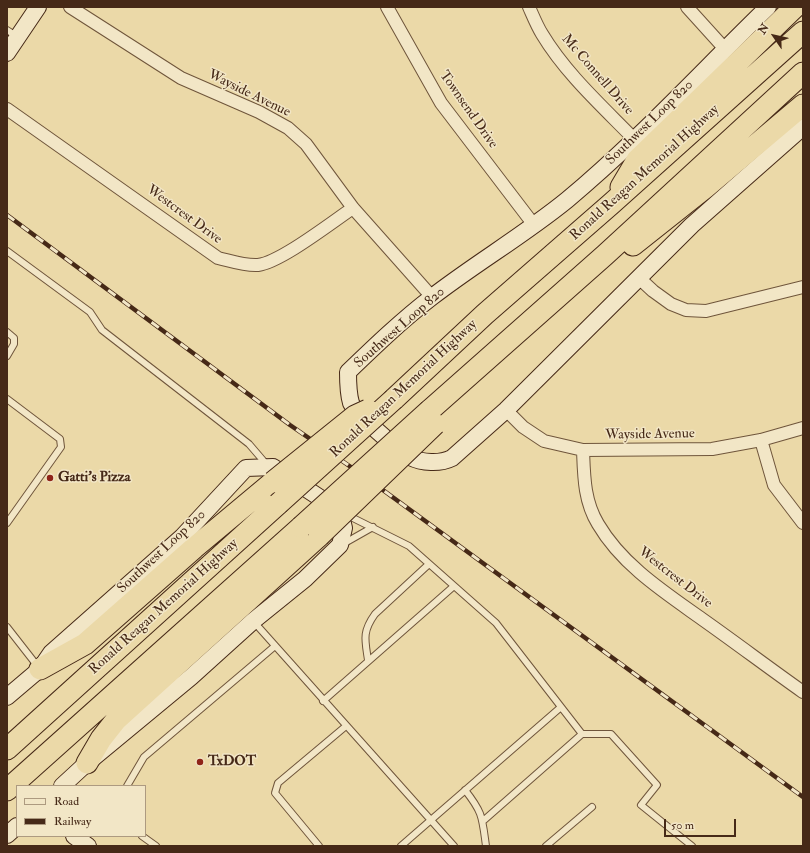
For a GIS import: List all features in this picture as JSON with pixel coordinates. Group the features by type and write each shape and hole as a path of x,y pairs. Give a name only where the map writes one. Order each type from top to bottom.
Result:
{"highway":[{"path":"611,204 637,160 795,7"},
{"name":"Ronald Reagan Memorial Highway","path":"7,749 394,399 485,314 611,204 803,32"},
{"path":"87,763 101,739 116,720 319,536 432,417 458,386 605,255 803,73"},
{"path":"605,255 627,250 730,167 803,105"},
{"path":"40,669 85,644 194,548 271,475 355,416 394,399"},
{"path":"7,790 198,617 301,527 432,417"}],"main road":[{"path":"7,53 12,34 38,7"},
{"name":"Southwest Loop 820","path":"768,7 635,140 566,201 432,297 385,337 348,372 348,387 351,404 370,425 411,457 431,463 452,458 506,410 692,225 803,127"},
{"name":"Southwest Loop 820","path":"7,697 40,669 51,653 182,537 246,468 271,475 273,467 340,511"},
{"path":"63,785 87,763 191,677 253,621 304,579 340,545 344,528 340,511"},
{"path":"78,785 87,763"},
{"path":"7,790 16,796"},
{"path":"7,835 16,827"},
{"path":"75,837 88,846"},
{"path":"94,837 99,846"}],"street":[{"name":"Wayside Avenue","path":"70,7 181,78 259,112 288,128 306,144 353,208 432,297"},
{"name":"Townsend Drive","path":"387,7 441,103 534,225"},
{"name":"Mc Connell Drive","path":"528,7 542,35 566,66 635,140"},
{"path":"687,7 725,49"},
{"name":"Westcrest Drive","path":"7,109 218,258 240,264 258,265 277,259 353,208"},
{"path":"639,278 653,291 671,304 686,310 706,311 803,287"},
{"name":"Wayside Avenue","path":"506,410 523,427 544,441 583,450 712,449 761,440 803,428"},
{"path":"761,440 774,485 803,524"},
{"name":"Westcrest Drive","path":"583,450 584,484 590,505 597,523 613,547 637,570 675,600 803,692"}],"lane":[{"path":"7,251 90,312 102,330 249,444 271,475"},
{"path":"7,332 14,338 14,344 7,356"},
{"path":"7,399 60,439 61,447 7,523"},
{"path":"340,511 409,546 496,623 582,734"},
{"path":"340,545 373,527"},
{"path":"368,660 364,633 374,614 429,564"},
{"path":"323,701 454,586"},
{"path":"253,621 454,846"},
{"path":"7,627 40,669"},
{"path":"127,785 144,757 274,646"},
{"path":"401,846 561,707"},
{"path":"319,846 275,793 278,783 346,726"},
{"path":"483,821 582,734 611,734 657,785 641,804 692,846"},
{"path":"465,790 478,807 483,821 486,846"},
{"path":"546,846 592,807"},
{"path":"143,837 156,846"}],"railway":[{"path":"7,215 290,425 361,474 803,797"}],"place":[{"name":"Gatti's Pizza","path":"50,478"},
{"name":"TxDOT","path":"200,762"}]}
